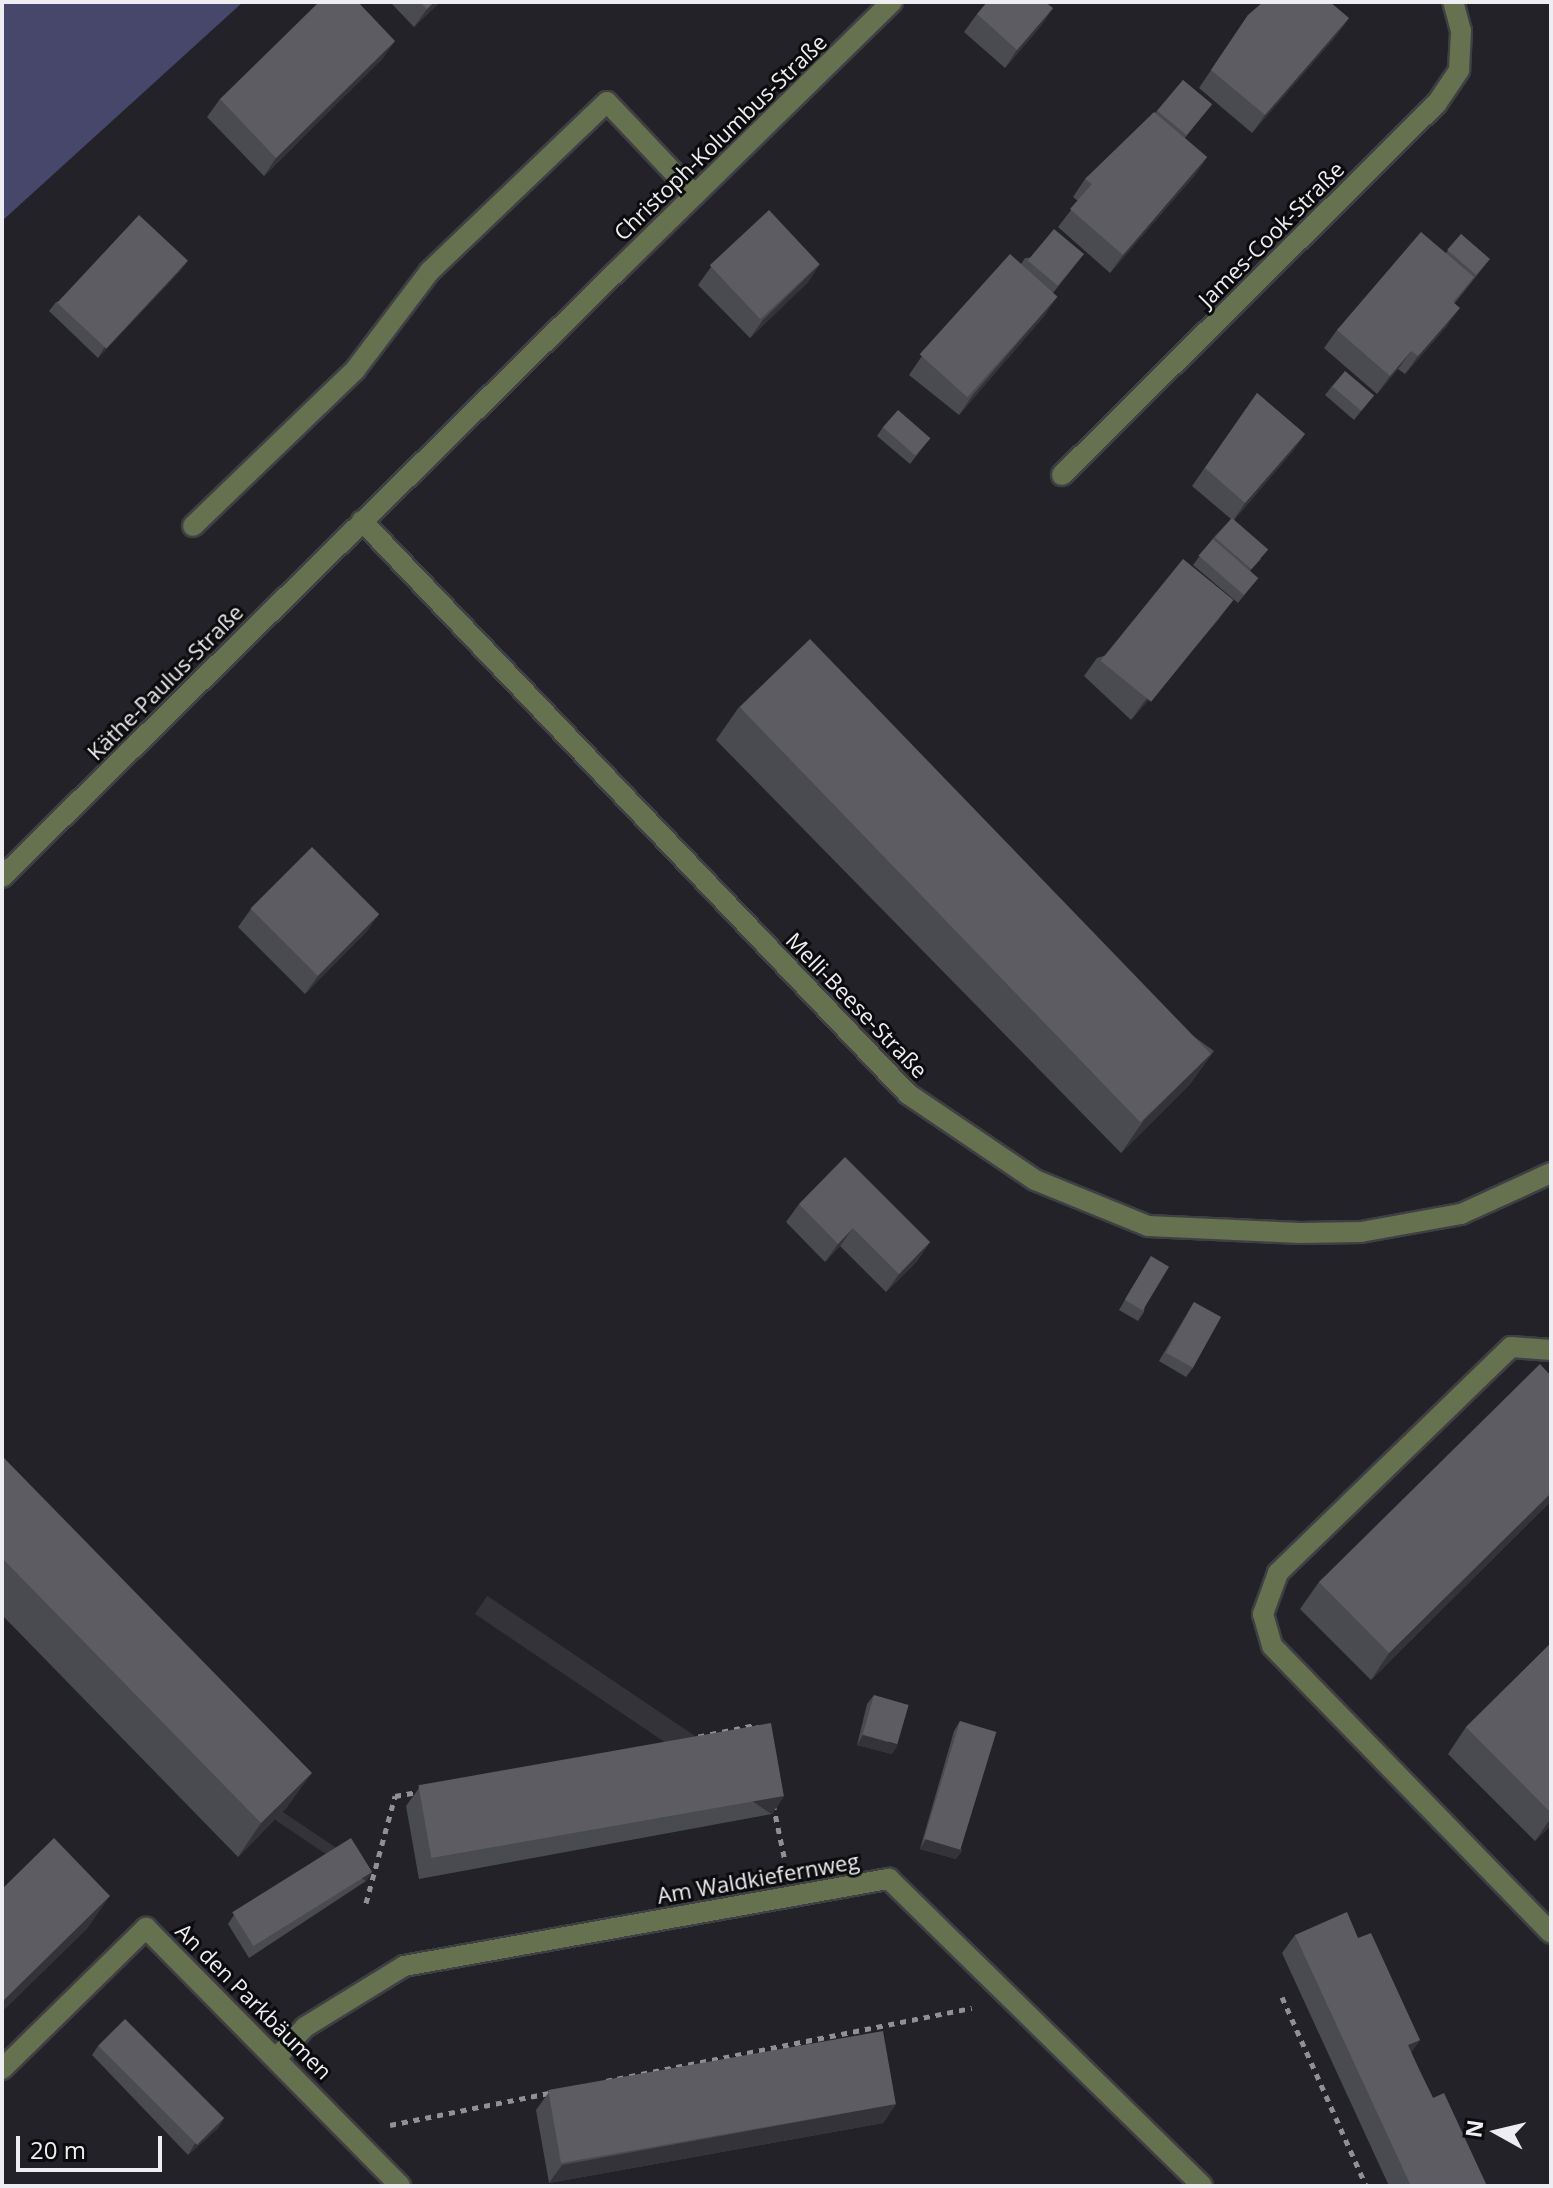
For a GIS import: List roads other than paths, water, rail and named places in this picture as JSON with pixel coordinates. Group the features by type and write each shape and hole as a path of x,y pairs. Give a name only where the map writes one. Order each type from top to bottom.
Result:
{"street":[{"name":"Christoph-Kolumbus-Straße","path":"362,521 892,2"},
{"name":"James-Cook-Straße","path":"1062,475 1437,103 1459,70 1461,31 1453,2"},
{"path":"193,526 355,370 429,272 607,102 695,195"},
{"name":"Käthe-Paulus-Straße","path":"2,877 362,521"},
{"name":"Melli-Beese-Straße","path":"362,521 908,1094 1035,1180 1148,1226 1361,1232 1461,1214 1551,1173"},
{"path":"1551,1350 1511,1347 1278,1573 1263,1614 1272,1646 1551,1933"},
{"name":"Am Waldkiefernweg","path":"279,2055 305,2027 404,1966 889,1879 1202,2186"},
{"name":"An den Parkbäumen","path":"2,2069 146,1928 279,2055 400,2186"}]}
